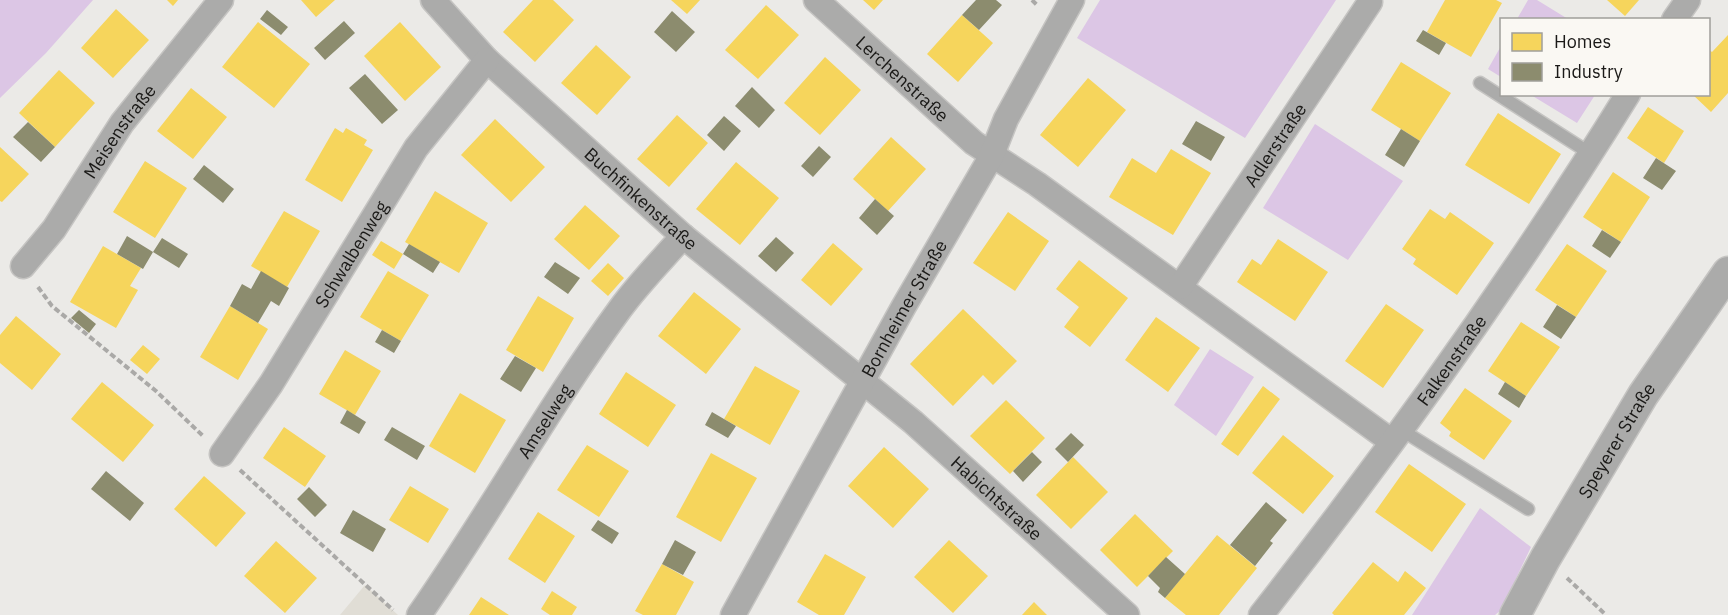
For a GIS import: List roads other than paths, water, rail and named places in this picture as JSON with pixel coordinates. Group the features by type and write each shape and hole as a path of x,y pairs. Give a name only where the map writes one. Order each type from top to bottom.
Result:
{"street":[{"name":"Meisenstraße","path":"23,266 54,229 122,123 221,0"},
{"name":"Buchfinkenstraße","path":"433,0 487,60 683,236 865,382"},
{"name":"Lerchenstraße","path":"816,0 991,157"},
{"name":"Bornheimer Straße","path":"733,615 865,382 915,286 991,157 1006,119 1072,0"},
{"path":"1675,18 1688,0"},
{"name":"Adlerstraße","path":"1180,287 1370,2"},
{"name":"Schwalbenweg","path":"222,454 271,384 416,148 487,60"},
{"name":"Falkenstraße","path":"1261,615 1347,504 1513,274 1627,96"},
{"path":"991,157 1037,184 1180,287 1396,435"},
{"name":"Amselweg","path":"419,615 621,306 683,236"},
{"name":"Speyerer Straße","path":"1515,615 1545,559 1642,395 1728,272"},
{"name":"Habichtstraße","path":"865,382 1127,615"}],"lane":[{"path":"1480,83 1500,96"},
{"path":"1500,96 1591,154"},
{"path":"1396,435 1528,509"}]}
